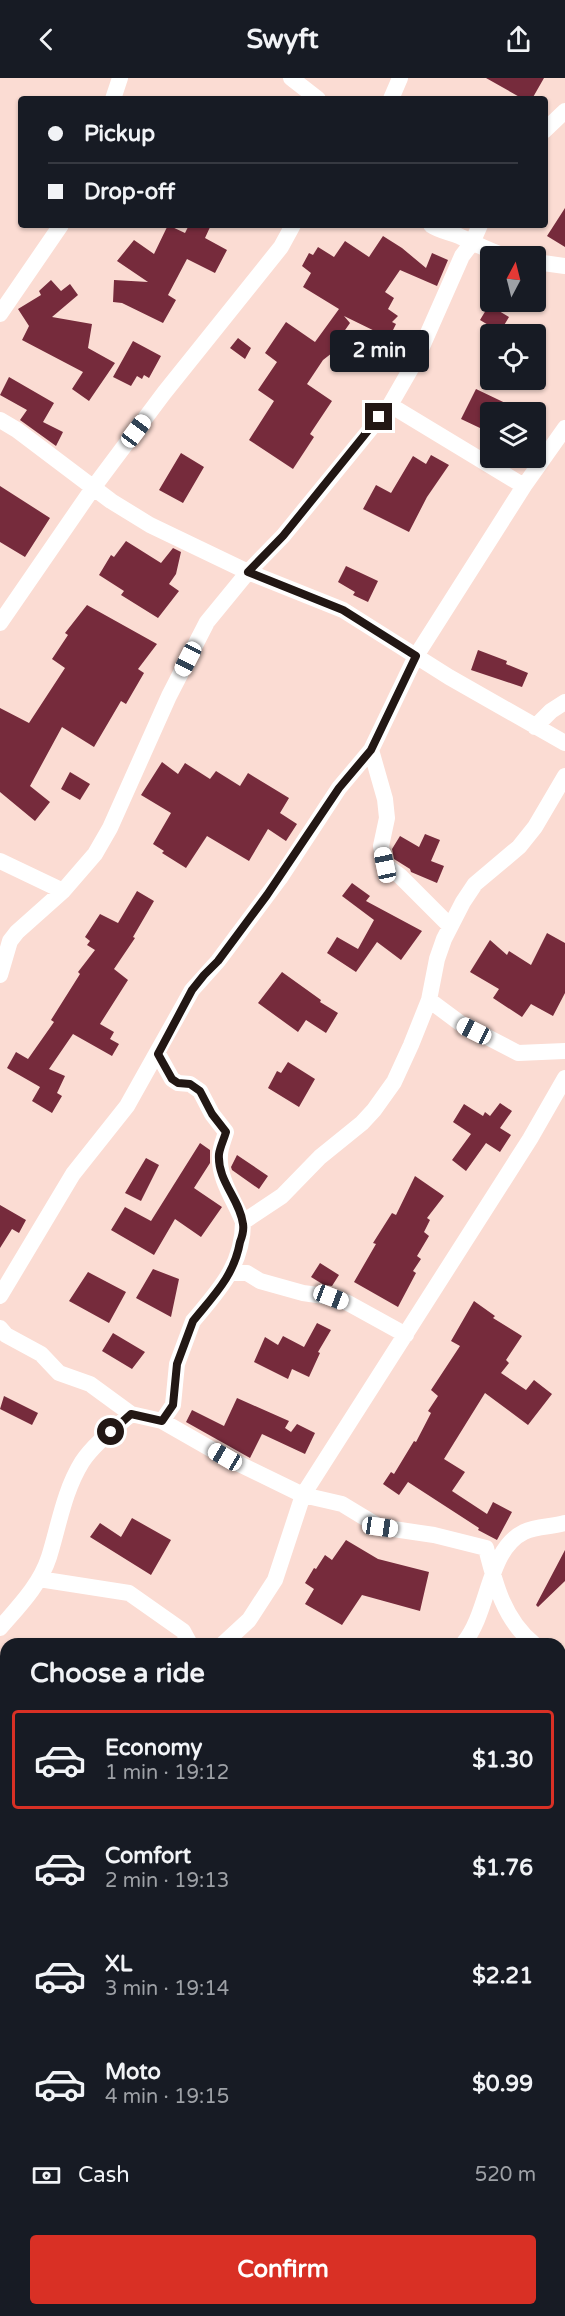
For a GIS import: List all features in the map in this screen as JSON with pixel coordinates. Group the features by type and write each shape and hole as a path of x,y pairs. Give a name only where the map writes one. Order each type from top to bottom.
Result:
{"street":[{"path":"114,96 120,78"},
{"path":"291,78 314,96"},
{"path":"392,96 400,78"},
{"path":"548,127 565,111"},
{"path":"0,314 59,228"},
{"path":"0,623 93,488 164,393 281,247 292,228"},
{"path":"436,228 480,246"},
{"path":"0,975 10,942 17,932 63,891 94,854 110,828 169,696 207,622 248,572 283,536 390,405 417,358 462,256 472,243 479,228"},
{"path":"546,263 565,266"},
{"path":"390,405 524,486"},
{"path":"0,420 17,430 93,488 150,525 248,572 343,610 416,656 565,743"},
{"path":"0,1296 74,1174 127,1106 192,990 218,961 280,878 339,788 371,750 416,656 524,486 565,428"},
{"path":"535,726 565,702"},
{"path":"371,750 385,799 387,818 381,846 385,865 400,876 450,926"},
{"path":"243,1222 282,1196 320,1157 375,1110 394,1082 411,1046 429,1000 437,959 450,926 463,902 475,884 519,847 535,827 565,776"},
{"path":"0,861 63,891"},
{"path":"429,1000 460,1023 518,1053 565,1051"},
{"path":"158,1054 172,1079 178,1083 190,1084 200,1091 212,1114 226,1132 219,1154 223,1180 235,1201 243,1222 237,1259 231,1273 188,1330 177,1364 173,1405 162,1421"},
{"path":"230,1638 249,1620 275,1580 303,1495 530,1139 565,1078"},
{"path":"231,1273 247,1273 260,1281 348,1303 406,1335"},
{"path":"0,1328 6,1335 41,1354 59,1373 90,1384 131,1414 162,1421 225,1457 303,1495 342,1504 380,1527 434,1535 486,1548 492,1574 504,1606 521,1634 526,1638"},
{"path":"0,1628 25,1600 39,1579 49,1558 58,1522 72,1484 83,1461 131,1414"},
{"path":"467,1638 478,1623 492,1574 509,1543 524,1532 565,1523"},
{"path":"39,1579 129,1593 183,1631 187,1638"}],"building":[{"path":"486,78 544,78 534,96 518,96"},
{"path":"565,208 565,247 547,236"},
{"path":"167,228 174,228 185,233 188,228 210,228 205,238 227,250 215,273 187,259 168,295 176,300 163,323 122,303 113,302 114,280 148,282 117,261 134,240 154,254"},
{"path":"383,236 426,268 432,253 448,260 437,286 400,270 385,292 394,298 388,309 398,316 392,322 396,324 389,338 344,316 350,323 336,343 341,346 323,360 307,384 332,401 310,434 314,437 293,469 249,440 274,401 258,390 277,362 265,353 286,322 315,342 339,309 303,287 311,273 302,266 309,253 313,255 318,247 334,257 345,241 369,257"},
{"path":"51,280 61,291 70,284 78,295 52,317 92,324 88,348 115,363 89,401 72,389 83,372 22,340 29,326 18,309 41,295 39,291"},
{"path":"485,312 501,312 509,317 505,324 487,324 480,320"},
{"path":"238,338 251,348 245,359 230,348"},
{"path":"133,341 161,356 149,378 144,375 142,379 137,376 131,386 113,377"},
{"path":"9,377 54,403 43,422 63,432 56,446 20,420 27,410 0,395"},
{"path":"476,389 503,402 480,402 480,428 461,419"},
{"path":"181,453 204,467 183,503 159,490"},
{"path":"431,455 449,465 427,497 409,532 363,509 376,485 391,493 413,456 426,464"},
{"path":"0,486 50,518 25,557 0,542"},
{"path":"126,541 161,563 173,548 181,552 176,574 169,584 179,591 158,618 121,595 124,591 99,575 111,555 114,557"},
{"path":"346,566 378,581 368,602 353,595 355,592 338,582"},
{"path":"87,605 157,644 138,669 144,673 126,704 121,701 94,747 62,727 30,786 50,802 35,821 0,792 0,708 29,723 65,668 52,659 68,635 65,633"},
{"path":"478,650 507,661 506,664 528,673 522,687 471,670"},
{"path":"162,762 178,774 185,763 210,779 216,771 240,786 248,773 289,798 280,813 297,824 286,841 268,829 249,861 207,836 186,868 162,853 164,851 153,844 171,813 141,795"},
{"path":"70,772 90,784 80,800 61,789"},
{"path":"425,834 440,840 431,861 444,866 437,883 411,872 394,859 392,849 400,836 419,847"},
{"path":"352,883 370,896 366,901 422,931 401,960 377,942 356,972 327,953 337,937 358,949 374,920 342,896"},
{"path":"137,891 154,901 133,937 135,938 114,969 128,980 100,1024 114,1032 110,1039 119,1044 112,1056 73,1034 49,1069 65,1076 57,1093 62,1096 52,1113 32,1101 40,1087 7,1068 16,1052 28,1059 54,1022 51,1020 80,974 78,972 95,950 87,945 90,941 85,937 100,914 118,923"},
{"path":"547,933 565,943 565,993 553,1016 531,1004 522,1017 493,998 499,989 470,972 490,940 507,955 509,951 531,965"},
{"path":"282,972 338,1013 326,1033 306,1020 298,1032 258,1003"},
{"path":"288,1062 315,1079 299,1107 268,1088 277,1071 281,1073"},
{"path":"500,1103 512,1111 500,1128 511,1135 500,1152 486,1143 466,1171 452,1160 471,1134 453,1122 464,1104 483,1116 485,1112 490,1116"},
{"path":"200,1143 210,1150 210,1163 194,1188 222,1207 201,1237 175,1219 154,1255 111,1230 125,1207 151,1221"},
{"path":"237,1155 268,1176 259,1189 232,1170 231,1167"},
{"path":"146,1158 159,1165 141,1201 125,1193"},
{"path":"415,1176 444,1196 427,1218 430,1220 424,1232 429,1236 417,1256 421,1259 413,1271 416,1273 398,1307 354,1282 376,1244 373,1243 392,1213 396,1215"},
{"path":"0,1205 26,1220 19,1233 12,1229 0,1248"},
{"path":"320,1263 339,1275 332,1286 324,1285 311,1277"},
{"path":"153,1269 179,1279 171,1317 136,1298"},
{"path":"88,1272 126,1292 109,1323 69,1301"},
{"path":"474,1301 495,1316 493,1318 522,1336 506,1360 509,1363 501,1373 526,1390 534,1380 552,1394 528,1425 485,1393 444,1459 465,1472 452,1491 487,1514 493,1502 512,1512 497,1540 478,1530 479,1528 408,1482 399,1495 383,1484 391,1472 394,1474 414,1441 416,1442 431,1413 428,1411 438,1396 431,1390 460,1346 451,1341"},
{"path":"317,1323 331,1330 318,1352 320,1353 309,1377 292,1369 288,1379 254,1362 265,1337 278,1345 283,1336 304,1347"},
{"path":"113,1333 145,1352 132,1369 102,1351"},
{"path":"4,1396 38,1413 32,1425 0,1409"},
{"path":"237,1398 289,1421 285,1428 291,1432 297,1424 315,1433 305,1454 262,1434 250,1458 186,1422 192,1410 224,1426"},
{"path":"132,1518 171,1540 151,1575 90,1537 100,1523 121,1537"},
{"path":"346,1540 378,1559 429,1572 420,1611 362,1595 342,1625 305,1604 314,1589 305,1583 314,1568 316,1569 325,1555 332,1560"},
{"path":"565,1550 565,1581 538,1607 536,1605"}],"route":[{"path":"111,1432 131,1414 162,1421 173,1405 177,1364 188,1330 231,1273 237,1259 243,1230 243,1222 235,1201 223,1180 219,1154 226,1132 212,1114 200,1091 195,1086 178,1083 172,1079 158,1054 192,990 218,961 280,878 339,788 371,750 416,656 343,610 248,572 283,536 379,417"}]}
